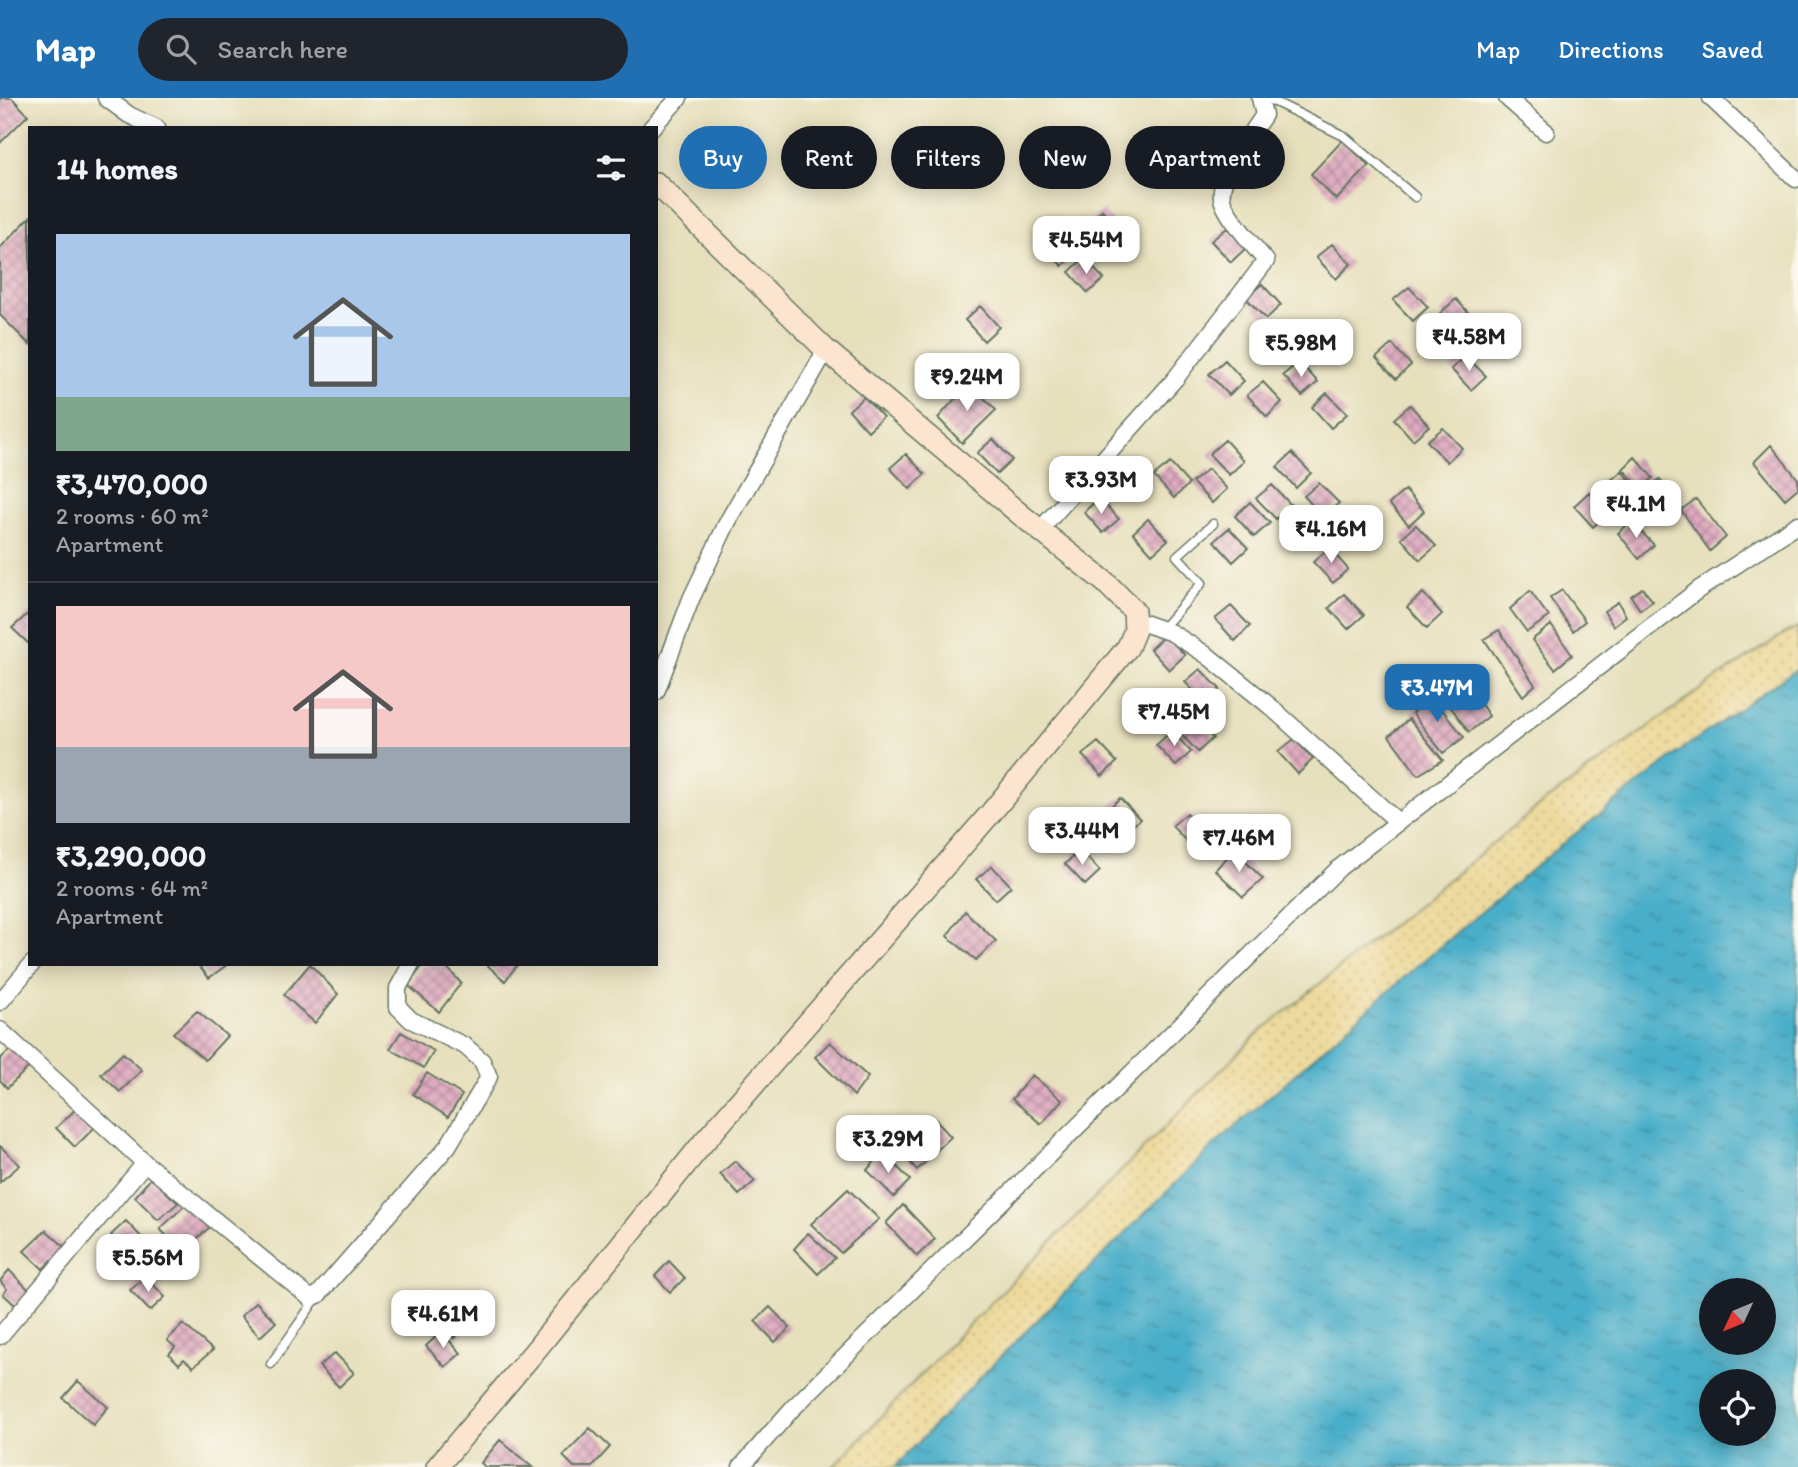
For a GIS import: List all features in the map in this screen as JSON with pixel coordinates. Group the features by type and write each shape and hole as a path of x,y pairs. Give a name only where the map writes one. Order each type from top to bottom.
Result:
{"street":[{"path":"106,98 129,115 153,126"},
{"path":"652,126 679,98"},
{"path":"1040,530 1175,379 1266,261 1237,224 1222,198 1223,181 1264,115 1260,98"},
{"path":"1507,98 1546,132"},
{"path":"1711,98 1796,179"},
{"path":"437,1467 703,1143 990,814 1128,647 1135,630 1134,611 1105,582 827,350 658,185"},
{"path":"658,687 691,599 728,521 827,350"},
{"path":"741,1467 792,1409 1339,868 1698,590 1798,524"},
{"path":"1135,620 1172,633 1208,656 1271,707 1398,822"},
{"path":"0,1002 30,966"},
{"path":"0,1030 145,1163 310,1298 318,1295 448,1146 489,1077 482,1061 465,1046 411,1020 398,1007 398,988 410,966"},
{"path":"0,1336 145,1163"}],"lane":[{"path":"1267,98 1345,136 1415,197"},
{"path":"1162,629 1202,583 1177,556 1213,524"},
{"path":"271,1364 318,1295"}],"sand":[{"path":"1798,627 1798,694 921,1467 833,1467 956,1338 1254,1037 1543,803 1708,684"}],"water":[{"path":"1798,668 1798,1467 895,1467 994,1363 1209,1150 1418,965 1566,841 1688,745"}],"building":[{"path":"0,98 12,98 28,115 0,143"},
{"path":"1343,140 1369,166 1336,200 1311,174"},
{"path":"1102,210 1122,231 1106,245 1087,224"},
{"path":"28,219 28,343 0,315 0,248"},
{"path":"1227,228 1246,248 1231,262 1211,241"},
{"path":"1058,232 1077,252 1062,266 1043,245"},
{"path":"1332,244 1351,264 1336,279 1316,257"},
{"path":"1084,258 1104,279 1088,293 1069,272"},
{"path":"1262,284 1281,305 1266,319 1246,298"},
{"path":"1409,287 1428,307 1413,321 1393,300"},
{"path":"1456,299 1475,320 1460,334 1440,313"},
{"path":"980,306 999,327 984,341 965,320"},
{"path":"1392,344 1411,365 1396,379 1376,358"},
{"path":"1466,356 1486,376 1471,390 1451,369"},
{"path":"1225,360 1244,381 1229,395 1209,374"},
{"path":"1299,362 1318,382 1302,396 1283,375"},
{"path":"1263,382 1282,402 1267,417 1247,395"},
{"path":"969,383 996,410 962,443 938,418"},
{"path":"1327,393 1347,414 1331,428 1312,407"},
{"path":"864,397 883,417 868,431 849,410"},
{"path":"1410,405 1429,426 1413,440 1394,419"},
{"path":"1443,428 1462,448 1447,462 1427,441"},
{"path":"993,439 1012,460 997,474 977,453"},
{"path":"1225,440 1244,461 1229,475 1209,454"},
{"path":"1771,445 1798,479 1798,488 1785,499 1754,462"},
{"path":"1292,453 1311,473 1296,488 1277,467"},
{"path":"906,454 925,474 910,489 890,468"},
{"path":"1635,457 1653,478 1641,489 1623,469"},
{"path":"1170,463 1189,484 1174,498 1154,476"},
{"path":"1208,469 1227,489 1212,503 1192,482"},
{"path":"1622,471 1639,491 1629,499 1611,480"},
{"path":"1660,479 1675,499 1651,521 1633,501"},
{"path":"1319,483 1339,503 1323,517 1304,496"},
{"path":"1272,485 1291,505 1276,519 1256,498"},
{"path":"1405,490 1424,511 1409,525 1389,504"},
{"path":"1589,492 1609,512 1593,527 1574,506"},
{"path":"1099,498 1119,519 1103,533 1084,512"},
{"path":"1696,499 1726,537 1710,551 1681,510"},
{"path":"1250,502 1270,523 1254,537 1235,516"},
{"path":"1148,519 1168,540 1152,554 1133,533"},
{"path":"1631,521 1654,545 1639,559 1618,533"},
{"path":"1416,525 1436,546 1420,560 1401,538"},
{"path":"1229,528 1248,548 1233,562 1214,541"},
{"path":"1329,548 1348,569 1333,583 1313,562"},
{"path":"1642,588 1653,601 1640,610 1631,596"},
{"path":"1562,590 1585,621 1573,631 1550,598"},
{"path":"1530,591 1549,617 1527,632 1510,609"},
{"path":"1423,593 1442,614 1427,628 1407,607"},
{"path":"1344,594 1364,615 1348,629 1329,608"},
{"path":"1618,602 1626,616 1613,626 1604,611"},
{"path":"1231,606 1250,626 1235,641 1215,619"},
{"path":"28,614 28,643 12,628"},
{"path":"1551,625 1572,655 1555,669 1532,640"},
{"path":"1499,630 1535,685 1523,696 1484,639"},
{"path":"1165,635 1185,655 1169,670 1150,649"},
{"path":"1200,669 1220,689 1205,703 1185,682"},
{"path":"1457,669 1489,716 1469,732 1436,687"},
{"path":"1429,693 1464,737 1443,753 1412,713"},
{"path":"1194,718 1213,738 1198,752 1178,731"},
{"path":"1409,719 1443,760 1418,775 1389,736"},
{"path":"1172,731 1191,752 1176,766 1156,745"},
{"path":"1294,739 1313,759 1298,774 1278,752"},
{"path":"1098,742 1117,762 1102,776 1082,755"},
{"path":"1120,798 1140,819 1125,833 1105,812"},
{"path":"1187,813 1207,833 1192,847 1172,826"},
{"path":"1080,850 1100,871 1085,885 1065,864"},
{"path":"1234,850 1263,879 1243,897 1215,870"},
{"path":"992,866 1011,886 996,900 976,879"},
{"path":"965,911 996,941 976,960 947,936"},
{"path":"199,966 225,966 209,978"},
{"path":"308,966 312,966 338,994 315,1023 284,995"},
{"path":"422,966 446,966 461,983 439,1012 408,985"},
{"path":"488,966 516,966 505,981"},
{"path":"197,1011 227,1036 205,1060 173,1033"},
{"path":"401,1032 434,1051 424,1068 390,1049"},
{"path":"830,1042 868,1077 854,1096 815,1057"},
{"path":"11,1049 30,1066 7,1088 0,1080 0,1059"},
{"path":"123,1053 142,1070 120,1092 101,1074"},
{"path":"427,1073 462,1095 448,1117 413,1094"},
{"path":"1032,1075 1062,1100 1041,1124 1012,1099"},
{"path":"78,1107 97,1125 75,1147 56,1128"},
{"path":"932,1116 951,1137 936,1151 916,1130"},
{"path":"913,1135 932,1156 917,1170 898,1149"},
{"path":"0,1146 20,1165 0,1182"},
{"path":"883,1152 910,1180 894,1197 867,1170"},
{"path":"735,1161 755,1181 739,1195 720,1174"},
{"path":"151,1178 178,1203 158,1220 135,1197"},
{"path":"848,1189 879,1219 841,1253 811,1224"},
{"path":"185,1205 212,1225 182,1252 160,1229"},
{"path":"903,1205 935,1239 917,1256 886,1223"},
{"path":"126,1221 146,1242 130,1256 111,1235"},
{"path":"46,1230 65,1247 43,1269 24,1251"},
{"path":"808,1233 835,1258 818,1274 794,1249"},
{"path":"669,1261 685,1278 670,1292 655,1276"},
{"path":"9,1270 29,1290 15,1305 3,1294 7,1289 0,1281"},
{"path":"146,1277 165,1297 150,1311 130,1290"},
{"path":"256,1302 276,1322 260,1337 241,1316"},
{"path":"450,1303 470,1324 454,1338 435,1317"},
{"path":"770,1307 790,1328 775,1342 755,1321"},
{"path":"183,1324 213,1350 193,1367 184,1359 179,1364 169,1354 175,1347 167,1340"},
{"path":"441,1332 461,1353 445,1367 426,1346"},
{"path":"335,1353 354,1373 339,1387 319,1366"},
{"path":"78,1381 108,1407 93,1425 63,1398"},
{"path":"590,1428 610,1447 592,1467 574,1467 563,1456"},
{"path":"500,1440 532,1467 485,1467 481,1463"}]}
